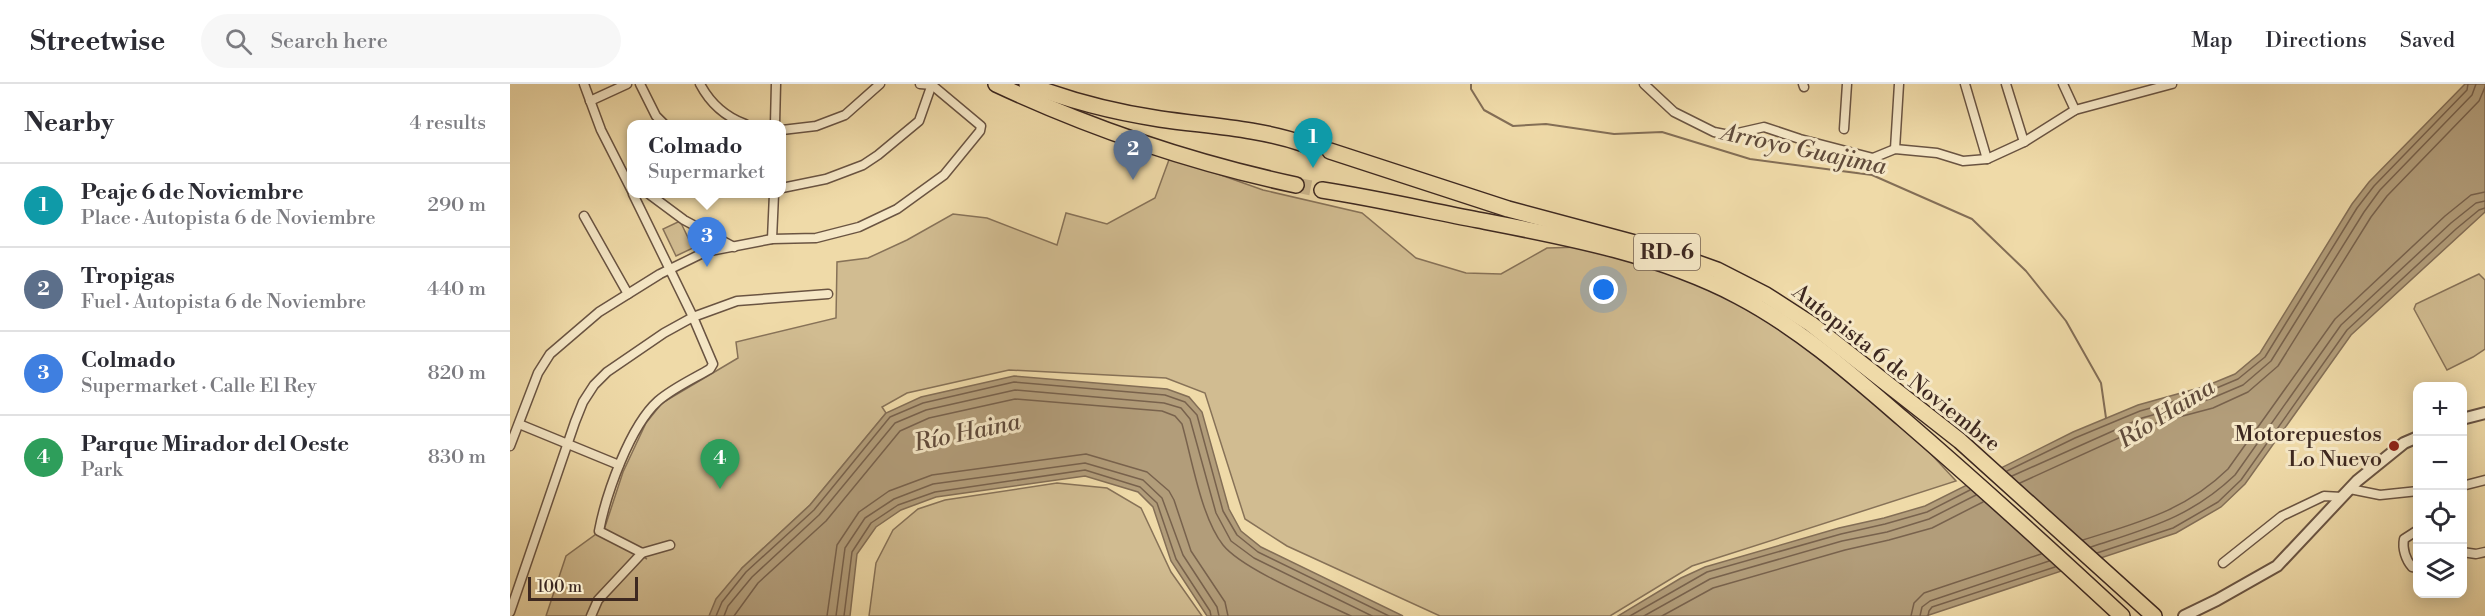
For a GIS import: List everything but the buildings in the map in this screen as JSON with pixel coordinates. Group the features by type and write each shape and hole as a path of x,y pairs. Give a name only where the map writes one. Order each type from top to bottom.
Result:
{"highway":[{"path":"996,84 1041,105 1150,143 1254,176 1296,185"},
{"path":"1027,84 1099,108 1254,132 1304,144"},
{"path":"1150,143 1158,118"},
{"name":"Autopista 6 de Noviembre","path":"1330,151 1431,186 1661,250 1717,270 1766,295 1811,324 1960,441 2154,616"},
{"name":"Autopista 6 de Noviembre","path":"1322,190 1613,249 1699,278 1774,315 1954,462 2122,616"}],"street":[{"path":"584,84 601,130 627,180"},
{"path":"590,101 627,84"},
{"path":"640,84 660,120"},
{"path":"700,84 715,105 735,120"},
{"path":"775,120 776,84"},
{"path":"786,130 816,126 845,115 880,84"},
{"path":"510,446 538,373 550,354 599,312 670,269 705,252 772,239 816,237 859,227 897,209 944,175 980,131 981,126 932,85 921,84"},
{"path":"1644,84 1674,112 1714,132 1729,135 1764,126 1800,139 1872,158 1895,149 1937,153 1963,161 1987,159 2024,142 2075,110 2172,84"},
{"path":"1844,129 1847,84"},
{"path":"1895,149 1899,84"},
{"path":"1965,84 1987,159"},
{"path":"2006,84 2024,142"},
{"path":"2063,84 2075,110"},
{"path":"786,187 826,179 863,165 878,155 919,121 932,85"},
{"path":"617,160 627,171"},
{"path":"636,198 713,364 710,369 658,401 643,421 619,465 599,531 642,553"},
{"path":"654,198 684,220 734,247"},
{"path":"772,239 774,198"},
{"path":"584,216 628,294"},
{"path":"510,612 583,402 594,385 631,354 693,317 737,301 828,294"},
{"path":"2467,418 2485,413"},
{"path":"516,426 569,444 619,465"},
{"path":"2184,616 2277,566 2346,493 2404,443 2413,439"},
{"path":"2467,485 2485,480"},
{"path":"2223,563 2282,516 2324,496 2346,493 2380,495 2413,492"},
{"path":"2413,533 2404,539 2403,546 2409,563 2413,567"},
{"path":"591,616 598,600 642,553 669,544"},
{"path":"2467,553 2485,552"}],"shaded area":[{"path":"1170,157 1263,190 1362,213 1416,258 1466,273 1501,274 1547,248 1581,247 1664,270 1733,298 1805,343 1931,454 1956,481 1692,566 1610,616 1440,616 1287,546 1245,519 1205,393 1166,378 1009,370 907,393 882,407 886,413 810,505 742,568 710,616 546,616 566,556 599,532 647,559 603,533 623,472 646,423 662,403 738,358 736,342 836,318 837,262 868,258 907,240 953,214 987,218 1057,245 1066,213 1107,224 1155,198"},
{"path":"680,221 693,248 676,256 663,229"},
{"path":"2479,274 2485,280 2485,349 2447,370 2414,309 2416,304"},
{"path":"1057,483 1107,488 1141,508 1171,572 1202,616 869,616 876,563 893,530 918,509 945,500"}],"water":[{"name":"Río Haina","path":"2465,84 2485,84 2485,212 2351,335 2245,484 2221,507 2176,533 1926,616 1618,616 1681,578 1705,567 1925,506 2073,432 2138,405 2206,386 2235,374 2260,353 2352,204 2369,182"},
{"name":"Río Haina","path":"1014,376 1167,389 1189,397 1202,412 1229,509 1241,531 1261,547 1403,616 1207,616 1171,561 1153,507 1138,492 1085,476 936,497 901,510 876,527 857,554 850,616 709,616 716,599 742,568 810,505 886,413 921,397"}],"pier":[{"path":"1998,465 2101,561 2066,573 1967,481"}],"waterway":[{"name":"Arroyo Guajima","path":"1471,84 1471,89 1484,110 1513,126 1546,124 1614,134 1662,132 1750,159 1872,175 1972,219 2026,271 2066,321 2101,383 2106,418"}],"tunnel":[{"path":"1304,144 1330,151"},
{"path":"1296,185 1322,190"}],"place":[{"name":"Peaje 6 de Noviembre","path":"1313,168"},
{"name":"Tropigas","path":"1133,180"},
{"name":"Colmado","path":"707,267"},
{"name":"Motorepuestos Lo Nuevo","path":"2394,446"},
{"name":"Parque Mirador del Oeste","path":"720,489"}]}
